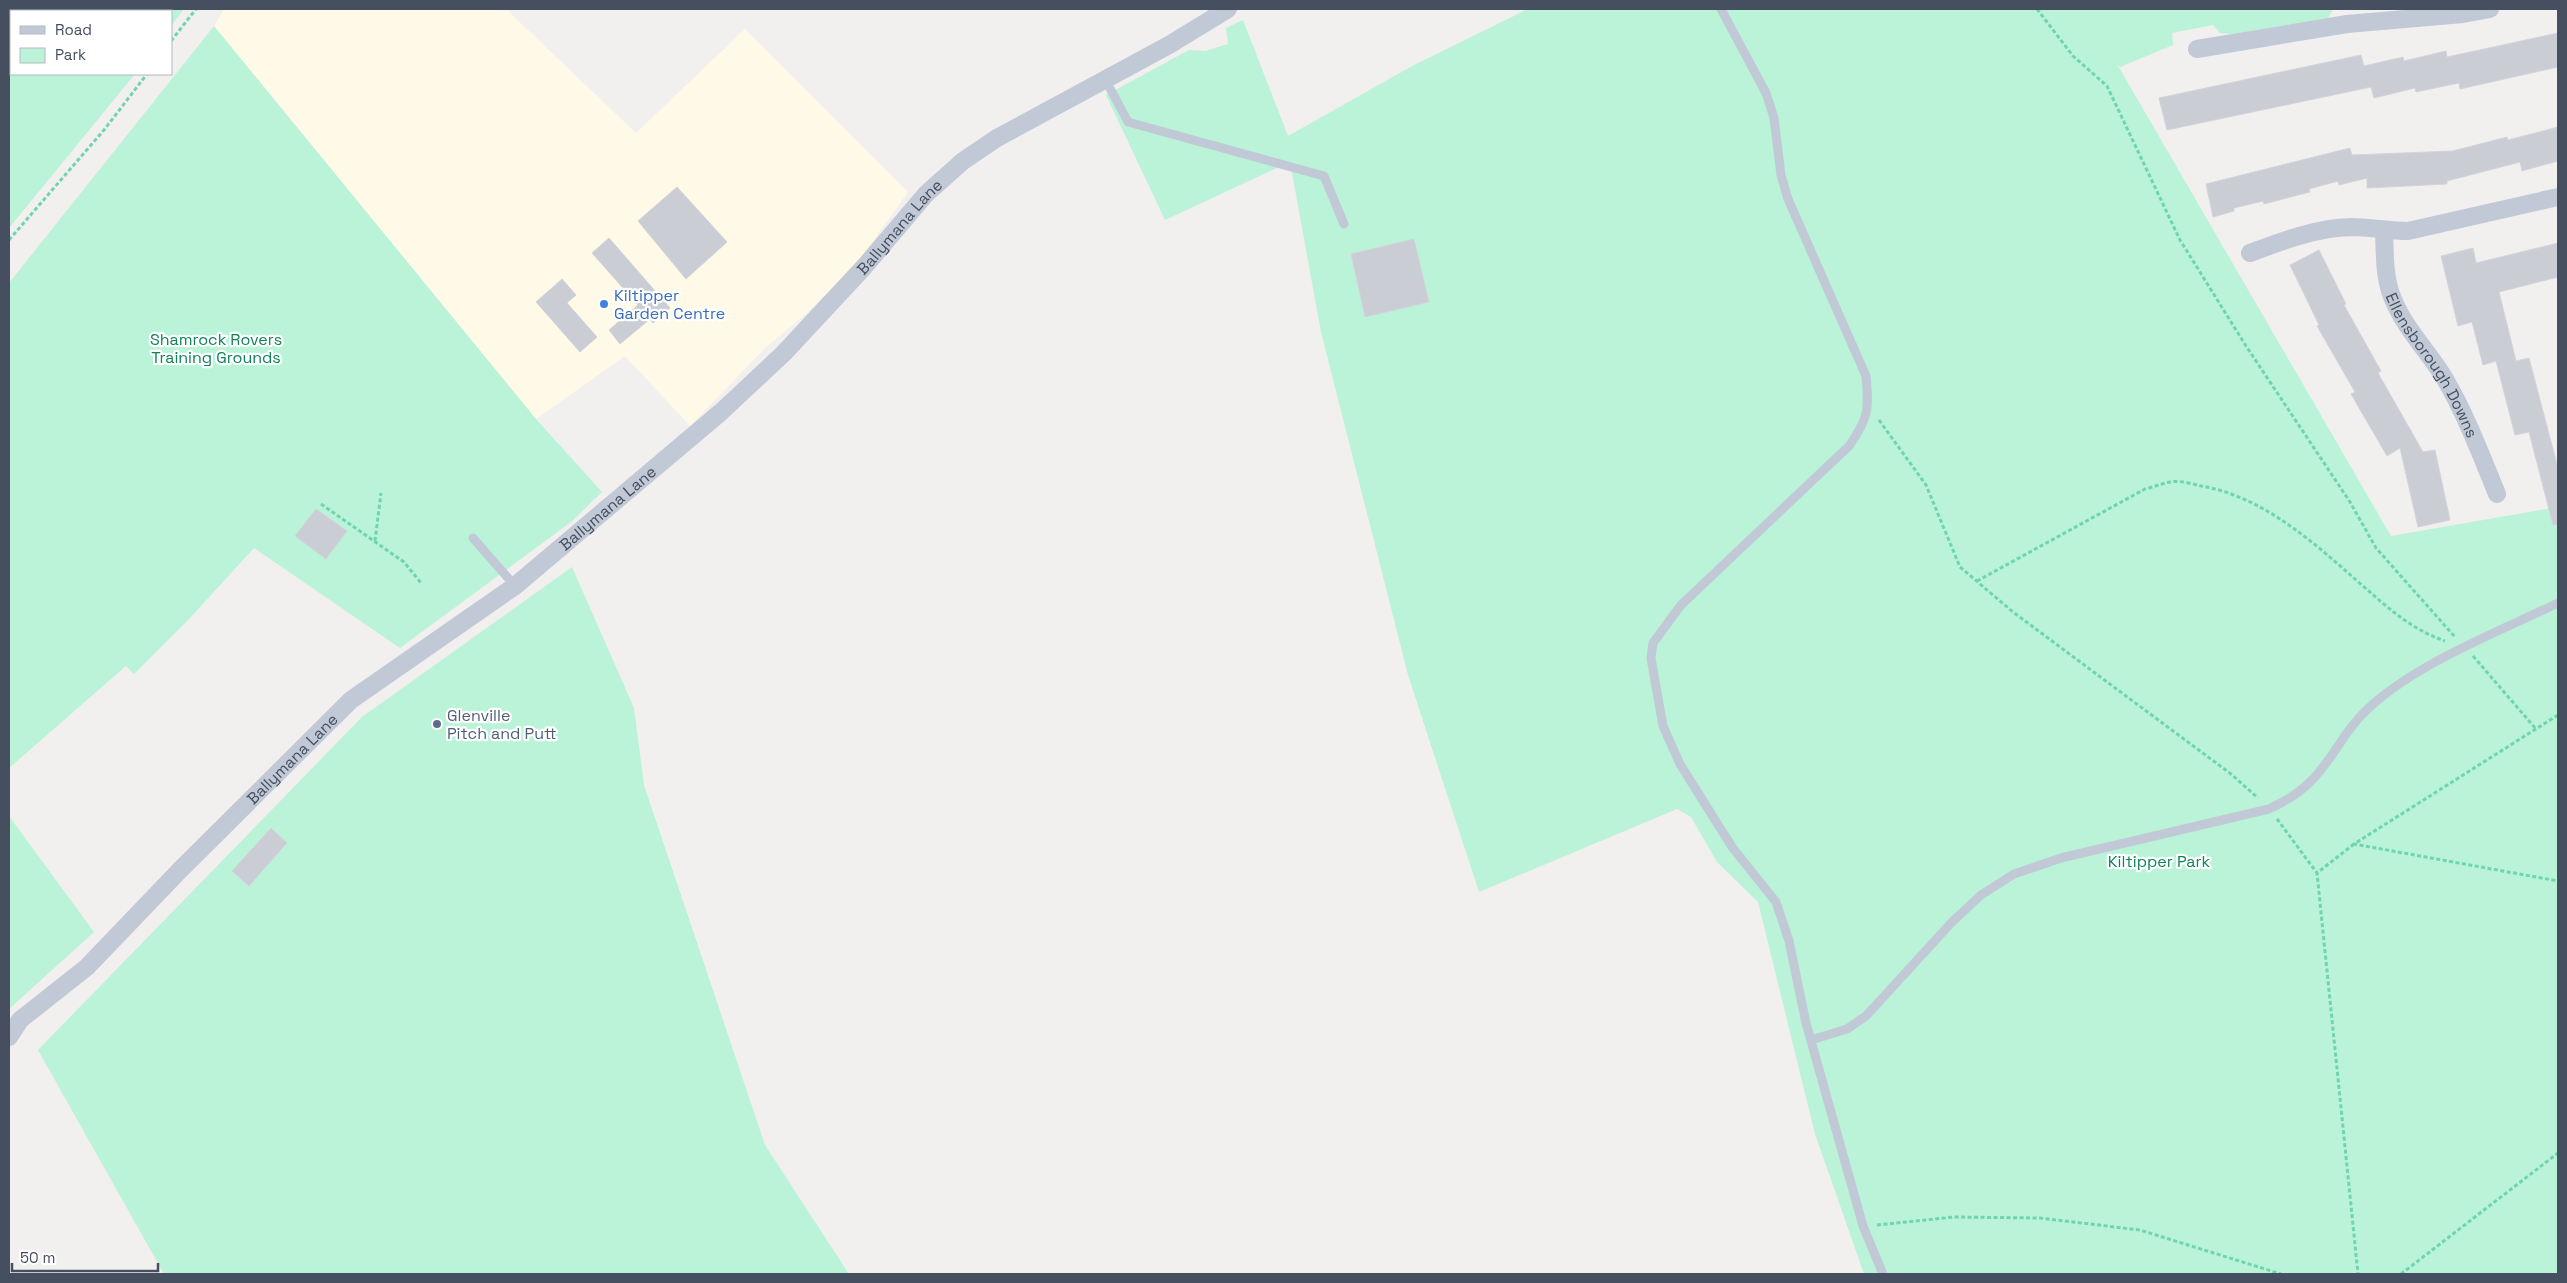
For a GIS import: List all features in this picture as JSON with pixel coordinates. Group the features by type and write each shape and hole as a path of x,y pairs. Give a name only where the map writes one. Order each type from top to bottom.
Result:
{"street":[{"name":"Ballymana Lane","path":"9,1037 20,1020 87,968 180,870 351,700 515,586 721,412 784,353 865,266 926,194 963,161 998,138 1169,46 1228,9"},
{"path":"2197,49 2346,16 2462,14 2490,9"},
{"path":"2250,253 2284,240 2327,229 2352,227 2384,232 2408,231 2558,197"},
{"name":"Ellensborough Downs","path":"2384,232 2386,267 2392,298 2408,327 2444,378 2461,410 2497,494"}],"lane":[{"path":"1721,9 1766,93 1774,118 1781,174 1788,199 1866,376 1869,406 1862,426 1849,446 1680,605 1653,644 1651,658 1663,726 1680,764 1732,847 1776,902 1789,941 1811,1040 1864,1226 1883,1274"},
{"path":"1105,79 1128,122 1324,176 1344,224"},
{"path":"473,538 515,586"},
{"path":"1811,1040 1847,1029 1866,1016 1959,915 1981,895 2014,874 2061,858 2269,809 2288,800 2311,782 2350,727 2372,705 2395,687 2465,647 2558,603"}],"path":[{"path":"172,40 196,9"},
{"path":"2038,9 2073,56 2106,86 2180,240 2246,346 2350,502 2376,548 2536,729"},
{"path":"9,240 104,130 145,75"},
{"path":"1869,406 1926,485 1960,567 2013,612 2231,774 2269,809 2317,873 2358,1274"},
{"path":"1977,581 2145,489 2172,481 2216,488 2247,500 2288,524 2395,614 2422,633 2465,647"},
{"path":"375,541 381,493"},
{"path":"321,504 404,562 421,582"},
{"path":"2317,873 2354,844 2558,716"},
{"path":"2354,844 2558,881"},
{"path":"2401,1274 2558,1153"},
{"path":"1864,1226 1954,1217 2040,1218 2140,1230 2281,1274"}],"shaded area":[{"path":"224,9 506,9 636,133 745,29 908,192 858,262 807,313 765,348 690,426 625,356 536,419 214,26"}],"green space":[{"path":"9,9 184,9 172,25 172,10 10,10 10,75 134,75 9,228"},
{"name":"Kiltipper Park","path":"1528,9 2333,9 2328,18 2233,34 2220,33 2213,25 2172,33 2173,45 2120,67 2117,64 2391,536 2558,507 2558,1274 1864,1274 1815,1134 1758,902 1717,862 1691,817 1677,809 1479,892 1408,675 1321,332 1290,162 1165,220 1106,95 1189,50 1205,51 1228,44 1226,28 1243,20 1288,136 1414,65"},
{"name":"Shamrock Rovers Training Grounds","path":"214,26 536,419 602,492 571,522 400,648 254,548 190,618 134,674 126,666 9,768 9,283"},
{"path":"572,567 634,708 644,785 765,1145 849,1274 164,1274 38,1050 362,717"},
{"path":"9,816 94,932 9,1009"}],"building":[{"path":"2558,33 2558,67 2460,89 2459,83 2416,92 2415,88 2374,98 2371,87 2167,130 2159,98 2361,55 2364,66 2403,57 2404,61 2446,51 2447,57"},
{"path":"2558,127 2558,161 2522,171 2520,162 2447,181 2447,184 2367,188 2367,178 2339,185 2338,181 2309,189 2310,192 2264,204 2263,201 2234,208 2234,211 2213,217 2206,184 2350,148 2352,155 2453,151 2507,137 2508,140"},
{"path":"677,187 727,242 686,279 638,221"},
{"path":"609,238 670,308 653,323 650,319 620,344 609,330 638,305 592,253"},
{"path":"1414,239 1429,302 1365,317 1351,254"},
{"path":"2558,243 2558,277 2499,292 2516,361 2529,358 2558,468 2558,524 2553,525 2529,432 2515,435 2496,361 2483,365 2472,322 2458,326 2441,256 2473,248 2476,263"},
{"path":"2319,250 2346,304 2344,305 2381,371 2378,373 2423,452 2435,450 2450,520 2418,527 2400,448 2387,456 2351,394 2355,392 2317,326 2319,325 2290,265"},
{"path":"562,279 576,295 567,303 597,337 580,352 536,302"},
{"path":"316,509 347,531 326,559 295,536"},
{"path":"271,828 287,843 249,886 232,871"}],"place":[{"name":"Kiltipper Garden Centre","path":"604,304"},
{"name":"Glenville Pitch and Putt","path":"437,724"}]}
